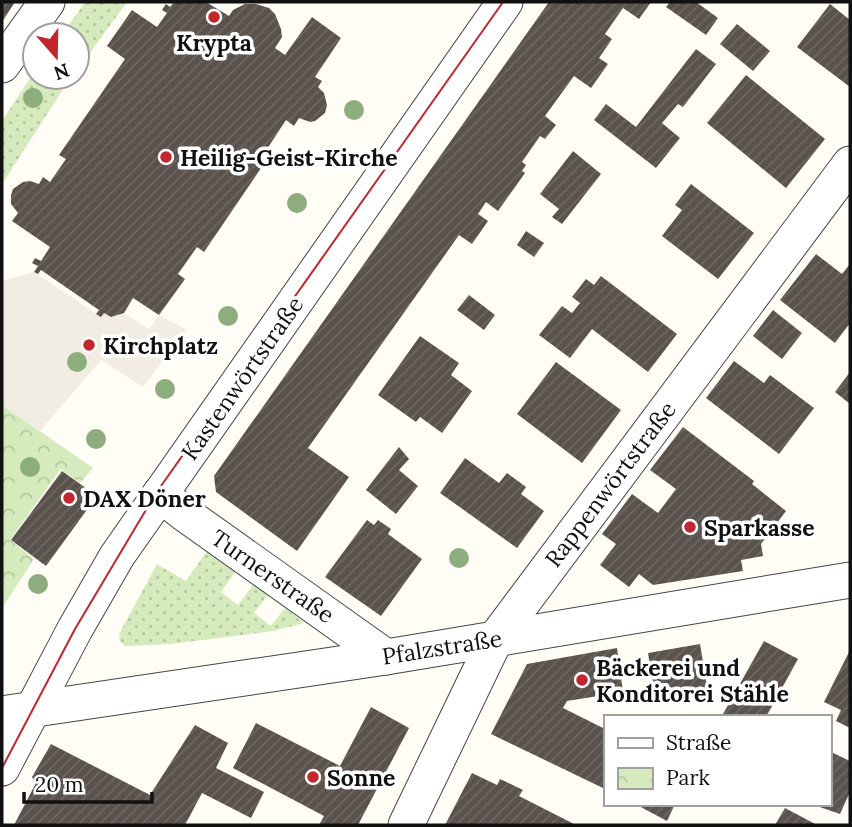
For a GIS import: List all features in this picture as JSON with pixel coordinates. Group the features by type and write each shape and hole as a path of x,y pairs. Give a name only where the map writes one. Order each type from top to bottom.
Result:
{"street":[{"path":"2,65 47,2"},
{"name":"Kastenwörtstraße","path":"2,768 17,712 117,556 505,2"},
{"name":"Rappenwörtstraße","path":"406,825 496,638 850,164"},
{"name":"Turnerstraße","path":"160,494 386,657"},
{"name":"Pfalzstraße","path":"17,712 386,657 850,580"}],"green space":[{"path":"85,2 127,2 91,52 91,21 72,21"},
{"path":"22,91 62,91 2,184 2,121"},
{"path":"2,405 93,468 80,483 61,469 10,540 34,559 2,608"},
{"path":"207,551 235,572 221,592 238,605 253,585 268,595 254,613 271,626 285,608 304,623 273,631 170,644 125,646 120,641 119,634 157,564 186,581"}],"shaded area":[{"name":"Kirchplatz","path":"34,272 101,317 104,313 111,317 124,313 149,329 159,315 187,330 143,387 101,360 40,431 2,405 2,281"}],"building":[{"path":"2,2 15,2 2,22"},
{"name":"Heilig-Geist-Kirche","path":"174,2 206,2 229,16 233,10 245,4 269,8 275,14 281,29 282,37 275,48 285,55 312,17 341,38 315,77 322,81 318,87 324,93 327,105 325,113 315,121 299,118 294,126 286,120 267,149 272,152 204,252 197,247 178,274 185,279 159,315 133,298 124,313 111,317 104,313 101,317 96,314 99,310 41,270 38,274 34,272 38,266 32,263 35,258 41,261 50,247 12,221 18,213 11,204 11,195 13,189 23,182 39,184 43,177 50,182 66,159 59,155 125,59 107,46 132,10 157,27 167,13 162,10 166,4 170,7"},
{"path":"549,2 651,2 639,19 623,8 605,34 612,39 599,58 608,64 591,88 574,76 545,116 556,125 545,139 540,136 522,162 526,165 522,171 525,173 498,211 486,202 478,214 488,221 472,244 459,235 308,448 349,477 297,551 216,492 214,476"},
{"path":"670,2 696,2 718,18 706,35 666,7"},
{"path":"830,4 850,20 850,87 797,47"},
{"path":"737,24 770,51 753,71 720,44"},
{"path":"696,49 716,64 683,107 678,104 662,123 680,138 656,168 594,120 606,104 636,127"},
{"path":"746,75 825,139 786,188 707,123"},
{"path":"573,151 601,174 562,224 552,217 559,209 540,194"},
{"path":"691,184 754,233 718,279 662,236 682,210 675,205"},
{"path":"526,231 544,243 534,257 517,245"},
{"path":"816,254 842,274 850,264 850,323 835,343 780,300"},
{"path":"601,276 677,334 648,372 592,329 570,358 539,335 562,306 572,313 580,303 572,297 586,279 594,285"},
{"path":"469,295 495,315 484,330 457,310"},
{"path":"773,310 802,333 782,359 753,336"},
{"path":"420,336 459,363 451,375 472,391 442,433 420,417 416,422 378,395"},
{"path":"734,361 764,383 770,375 814,408 779,454 706,398"},
{"path":"556,362 621,410 582,463 517,414"},
{"path":"850,372 850,404 835,392"},
{"path":"683,427 754,481 752,484 786,511 761,544 763,556 741,560 743,571 653,585 639,574 629,587 600,565 616,544 602,534 632,494 658,513 676,489 650,470"},
{"path":"399,447 409,459 399,470 418,486 396,514 366,490"},
{"path":"465,458 499,483 507,473 526,487 521,494 544,511 517,548 440,493"},
{"path":"62,471 97,496 46,566 11,540"},
{"path":"367,520 374,525 378,520 391,529 388,534 422,559 381,616 325,577"},
{"path":"764,641 798,659 767,715 723,714"},
{"path":"700,644 708,692 656,701 648,653"},
{"path":"617,648 623,692 567,701 563,708 604,728 604,789 491,734 527,664"},
{"path":"850,650 850,728 836,721 841,710 824,702"},
{"path":"371,707 409,728 358,825 319,825 324,816 233,768 256,723 340,766"},
{"path":"195,725 228,743 216,768 264,792 251,818 202,793 185,825 14,825 36,783 32,777 51,744 150,795"},
{"path":"831,752 850,761 850,792 840,814 817,806 831,806"},
{"path":"472,773 497,785 500,779 523,790 519,796 576,825 445,825"},
{"path":"639,806 674,806 667,821"},
{"path":"785,808 817,825 775,825"}],"tram line":[{"path":"2,768 75,629 156,493 503,2"}],"place":[{"name":"Krypta","path":"214,17"},
{"name":"Heilig-Geist-Kirche","path":"166,157"},
{"name":"Kirchplatz","path":"89,345"},
{"name":"DAX Döner","path":"69,498"},
{"name":"Sparkasse","path":"690,527"},
{"name":"Bäckerei und Konditorei Stähle","path":"582,680"},
{"name":"Sonne","path":"313,777"}]}
